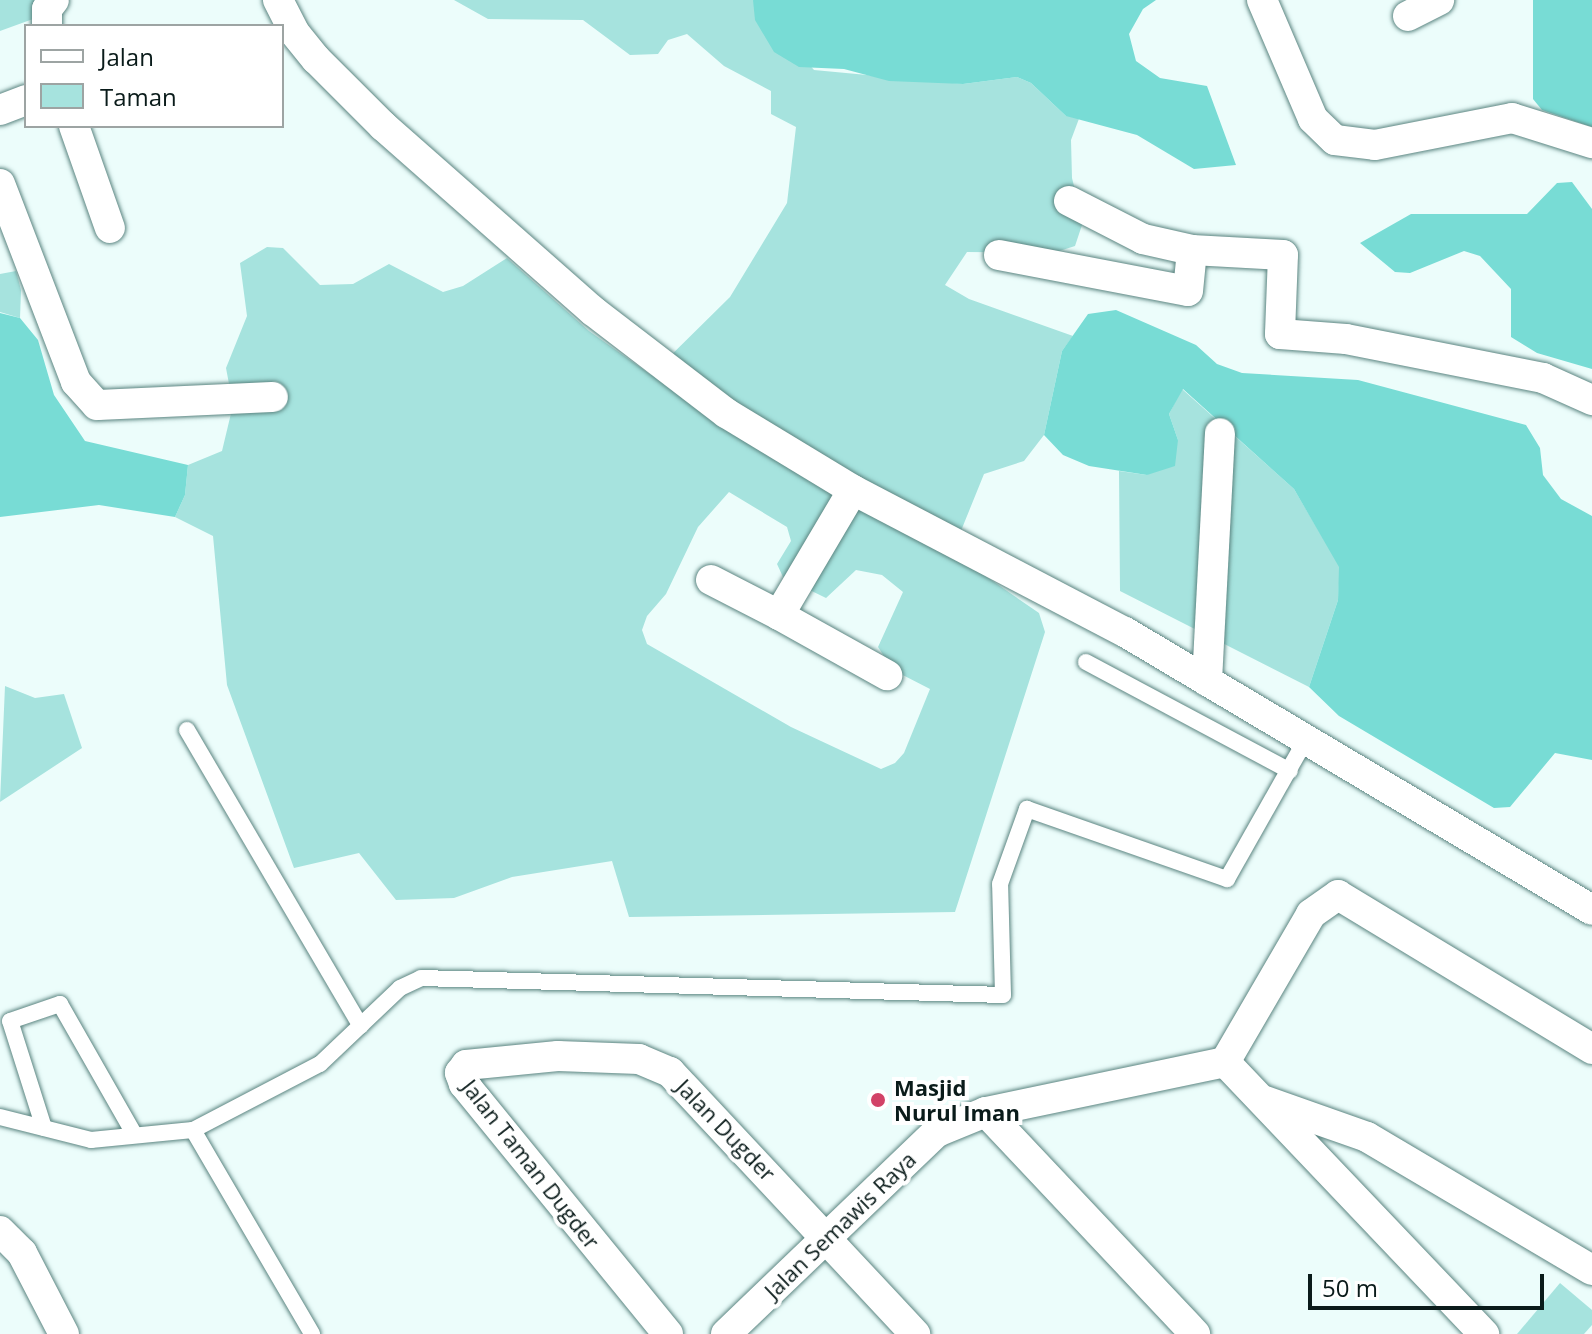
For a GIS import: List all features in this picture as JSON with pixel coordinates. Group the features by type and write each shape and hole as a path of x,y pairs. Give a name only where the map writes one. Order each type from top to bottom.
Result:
{"street":[{"path":"47,24 47,9 54,0"},
{"path":"278,0 294,32 372,115 593,311 703,397 853,490 1125,632 1592,910"},
{"path":"1262,0 1313,119 1335,140 1375,145 1512,118 1592,143"},
{"path":"1408,16 1439,0"},
{"path":"0,110 24,101"},
{"path":"75,128 110,228"},
{"path":"0,184 76,382 97,405 273,397"},
{"path":"1069,201 1143,239 1192,250 1283,255 1280,334 1346,339 1543,378 1592,400"},
{"path":"1132,280 1143,239"},
{"path":"999,255 1188,291 1192,250"},
{"path":"1207,681 1220,433"},
{"path":"779,615 853,490"},
{"path":"711,580 887,675"},
{"path":"1484,1334 1225,1062 1311,914 1328,898 1349,897 1592,1049"},
{"name":"Jalan Dugder","path":"558,1056 639,1059 670,1072 915,1334"},
{"name":"Jalan Taman Dugder","path":"558,1056 470,1063 460,1073 464,1084 668,1334"},
{"name":"Jalan Semawis Raya","path":"726,1334 937,1132 986,1112 1225,1062"},
{"path":"1263,1101 1381,1144 1592,1270"},
{"path":"986,1112 1195,1334"},
{"path":"0,1231 22,1253 64,1334"}],"lane":[{"path":"1086,662 1290,771"},
{"path":"187,730 361,1026"},
{"path":"0,1117 91,1140 133,1132 193,1130 320,1064 400,988 421,978 1003,995 1000,884 1027,809 1227,879 1305,741"},
{"path":"44,1128 10,1021 60,1004 133,1132"},
{"path":"193,1130 312,1334"}],"green space":[{"path":"0,0 42,0 33,19 0,31"},
{"path":"454,0 753,0 814,70 963,84 1017,77 1031,83 1066,116 1080,116 1071,140 1072,178 1083,222 1075,246 1053,253 967,252 945,285 969,299 1073,336 1062,351 1044,435 1024,461 984,474 952,553 1039,613 1045,632 955,912 629,917 612,861 512,877 454,898 396,900 359,853 294,868 227,685 213,536 175,517 185,495 188,465 222,451 233,405 226,368 247,316 240,263 267,247 283,248 320,285 353,284 389,264 443,292 463,286 507,258 589,331 651,375 730,297 787,203 796,127 771,114 771,91 724,66 687,34 668,40 658,54 630,55 583,20 488,19","holes":["729,492 787,527 791,541 777,564 783,577 826,598 856,570 882,575 903,592 878,647 893,670 930,689 904,753 895,763 881,769 791,727 647,644 642,630 647,616 666,594 698,527"]},
{"path":"16,271 21,290 20,318 0,312 0,274"},
{"path":"1182,389 1294,489 1340,567 1338,600 1309,687 1120,591 1119,471 1147,475 1178,440 1169,414"},
{"path":"5,686 35,698 64,694 82,748 0,802"},
{"path":"1560,1283 1592,1310 1592,1325 1584,1334 1517,1334"}],"shaded area":[{"path":"753,0 1156,0 1143,9 1129,34 1136,61 1160,78 1207,86 1236,165 1194,169 1137,135 1066,116 1031,83 1017,77 963,84 889,81 844,69 799,67 774,52 755,20"},
{"path":"1533,0 1592,0 1592,127 1542,110 1533,99"},
{"path":"1572,182 1592,209 1592,369 1537,353 1511,337 1511,289 1480,256 1464,251 1410,273 1395,272 1360,243 1411,214 1527,214 1557,183"},
{"path":"1116,310 1196,345 1217,364 1242,373 1358,380 1526,425 1540,448 1543,475 1561,499 1592,516 1592,760 1555,753 1510,807 1494,808 1339,716 1309,687 1338,600 1339,567 1294,489 1183,389 1169,414 1178,440 1175,466 1147,475 1089,466 1063,455 1044,435 1062,351 1088,314"},
{"path":"0,313 20,318 38,340 54,395 85,441 188,465 185,495 175,517 99,505 0,517"}],"place":[{"name":"Masjid Nurul Iman","path":"878,1100"}]}
